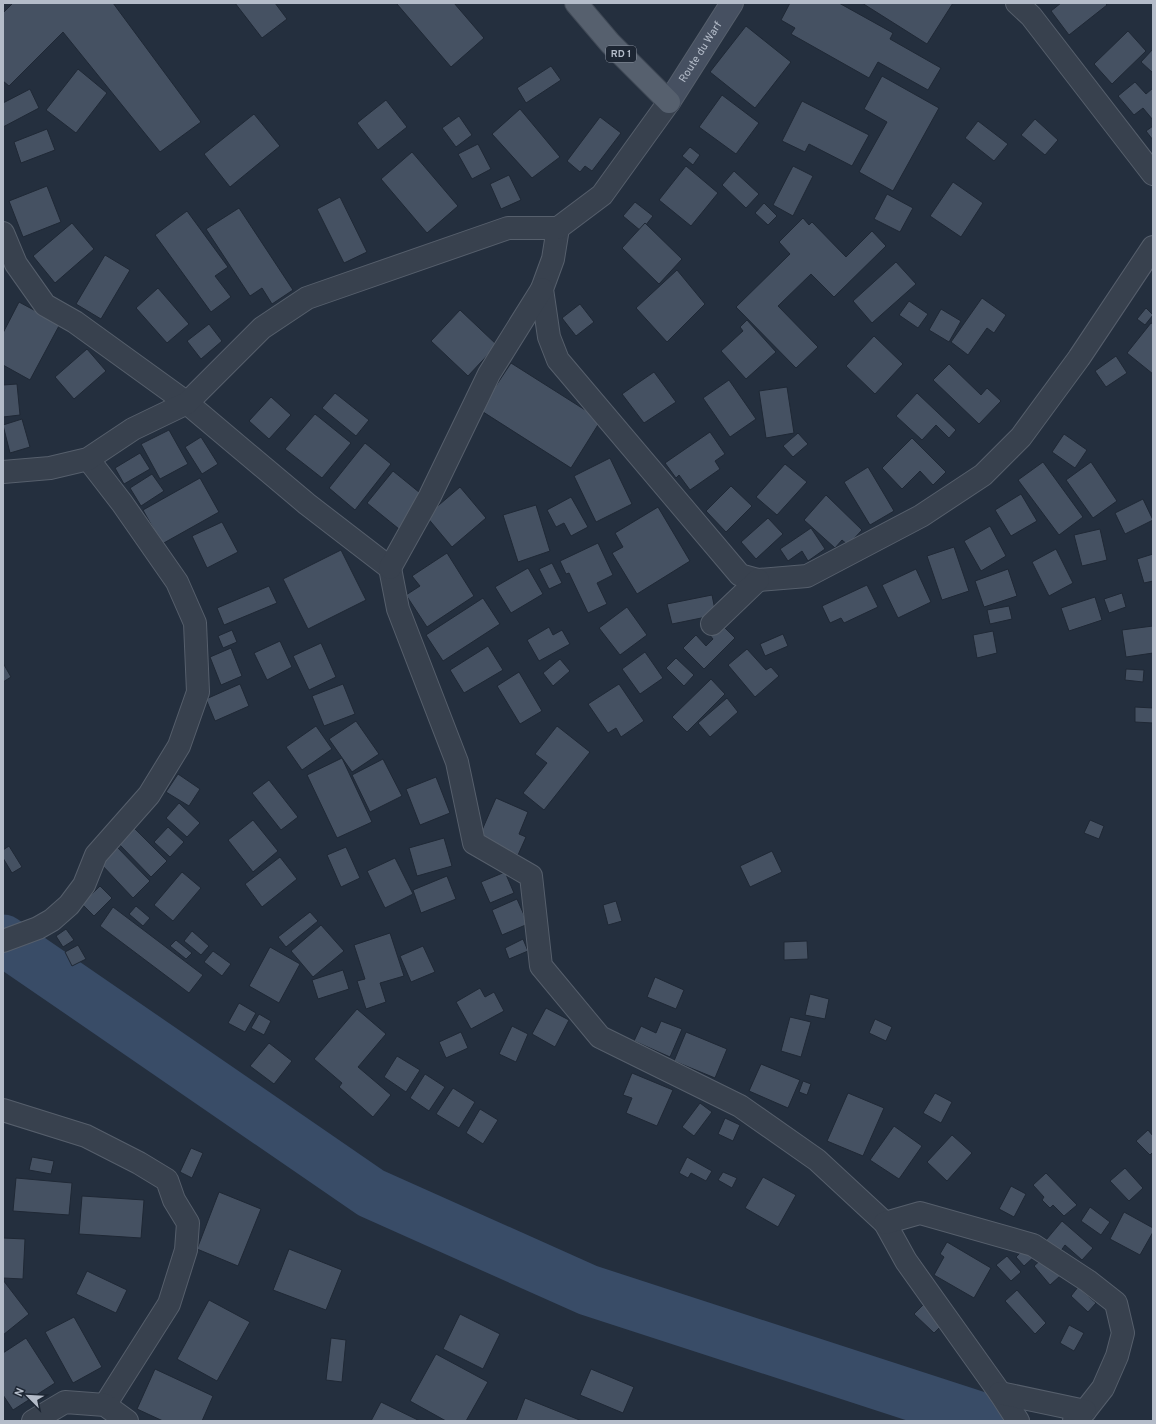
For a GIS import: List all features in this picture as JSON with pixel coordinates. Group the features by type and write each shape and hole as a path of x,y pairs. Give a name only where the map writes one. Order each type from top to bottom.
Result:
{"main road":[{"name":"RD 1","path":"576,3 610,43 669,102"},
{"name":"Route du Warf","path":"669,102 732,3"}],"street":[{"path":"1017,3 1031,16 1153,174"},
{"path":"3,472 50,468 88,459 133,429 187,403 262,328 307,298 508,228 558,228 602,196 669,102"},
{"path":"558,228 553,259 542,289 489,374 430,496 390,568 398,609 456,762 474,843 531,876 541,966 600,1037 740,1106 817,1160 884,1223 906,1261 1000,1393 1018,1421"},
{"path":"3,233 16,264 46,305 75,322 187,403 306,504 390,568"},
{"path":"542,289 548,337 558,360 740,575 758,580 807,576 921,516 983,475 1021,436 1079,358 1153,247"},
{"path":"3,941 38,928 52,920 69,905 84,884 96,855 149,794 179,746 198,692 195,623 177,582 88,459"},
{"path":"712,624 758,580"},
{"path":"3,1110 86,1136 139,1163 167,1180 174,1200 188,1223 186,1250 169,1304 105,1405"},
{"path":"884,1223 920,1213 1033,1245 1088,1281 1116,1303 1123,1333 1117,1356 1103,1388 1079,1416 1000,1393"},
{"path":"33,1421 65,1402 105,1405 127,1421"}],"building":[{"path":"13,3 113,3 201,122 160,152 63,32 9,86 3,81 3,13"},
{"path":"235,3 275,3 287,19 262,38"},
{"path":"454,3 484,38 451,67 397,4"},
{"path":"790,3 839,3 893,33 890,39 941,68 928,90 878,62 869,78 791,34 795,28 781,20"},
{"path":"862,3 953,3 927,44"},
{"path":"1061,3 1105,3 1107,5 1069,35 1051,11"},
{"path":"746,26 791,62 755,108 710,72"},
{"path":"1128,31 1146,51 1112,84 1094,64"},
{"path":"1153,49 1153,73 1141,62"},
{"path":"551,66 561,80 526,103 517,88"},
{"path":"78,69 107,93 76,133 46,110"},
{"path":"882,76 939,108 893,191 859,172 887,122 864,109"},
{"path":"1135,82 1146,94 1153,88 1153,120 1143,108 1134,115 1118,96"},
{"path":"30,89 39,108 3,127 3,103"},
{"path":"722,95 759,123 736,154 699,127"},
{"path":"386,100 407,127 378,150 357,123"},
{"path":"802,101 869,135 852,166 809,144 805,152 782,141"},
{"path":"520,109 560,157 532,178 492,134"},
{"path":"254,114 280,146 230,187 204,154"},
{"path":"459,116 472,135 456,147 442,128"},
{"path":"600,117 621,133 592,171 585,166 580,172 567,161"},
{"path":"1035,119 1058,140 1045,155 1021,135"},
{"path":"978,121 1008,144 994,161 965,138"},
{"path":"1153,126 1153,140 1146,131"},
{"path":"47,129 55,150 21,163 14,142"},
{"path":"478,144 491,169 472,179 458,154"},
{"path":"690,147 700,155 693,165 682,156"},
{"path":"412,152 458,206 427,233 381,179"},
{"path":"686,166 718,193 691,226 659,200"},
{"path":"793,166 813,176 793,216 773,205"},
{"path":"734,171 759,194 746,208 722,185"},
{"path":"509,175 521,200 501,209 490,184"},
{"path":"953,182 983,203 961,237 930,216"},
{"path":"47,186 61,222 23,237 9,201"},
{"path":"887,194 913,208 900,232 874,219"},
{"path":"340,197 367,252 344,263 317,209"},
{"path":"635,202 653,216 641,231 623,216"},
{"path":"764,203 777,216 768,225 755,213"},
{"path":"239,208 293,290 272,304 262,288 250,296 206,229"},
{"path":"187,211 228,267 215,276 231,297 211,312 155,235"},
{"path":"803,218 809,225 812,222 846,257 872,231 886,246 834,297 811,274 778,306 818,347 796,368 736,307 790,254 779,242"},
{"path":"72,223 94,249 55,283 33,256"},
{"path":"645,223 682,259 659,284 622,248"},
{"path":"105,255 130,270 101,319 76,304"},
{"path":"896,262 916,284 872,323 853,301"},
{"path":"677,270 705,304 667,342 636,308"},
{"path":"158,288 189,324 167,343 136,308"},
{"path":"982,298 1006,315 994,333 987,328 968,355 951,342"},
{"path":"909,301 928,314 918,328 899,315"},
{"path":"19,302 60,324 30,380 3,365 3,333"},
{"path":"580,304 594,322 576,336 562,318"},
{"path":"1146,308 1153,315 1145,325 1137,319"},
{"path":"941,309 961,321 949,342 929,330"},
{"path":"460,310 497,345 468,376 431,341"},
{"path":"747,320 776,352 746,379 721,351 743,331 740,327"},
{"path":"1151,323 1153,324 1153,374 1127,353"},
{"path":"209,324 222,341 201,359 187,341"},
{"path":"874,336 903,364 875,394 846,366"},
{"path":"87,349 106,371 74,399 55,377"},
{"path":"1116,356 1127,373 1106,387 1095,371"},
{"path":"511,363 601,420 571,468 480,410"},
{"path":"949,364 981,395 987,388 1001,401 979,424 933,380"},
{"path":"654,372 676,402 644,423 622,394"},
{"path":"729,380 756,419 730,437 703,398"},
{"path":"17,384 20,415 3,417 3,385"},
{"path":"787,387 794,433 766,438 759,391"},
{"path":"335,393 369,420 356,436 322,408"},
{"path":"917,393 956,430 949,438 936,425 922,440 896,416"},
{"path":"271,397 291,415 269,439 249,421"},
{"path":"315,414 351,443 322,478 285,449"},
{"path":"22,419 30,447 10,453 3,425"},
{"path":"169,430 188,464 160,479 141,444"},
{"path":"710,432 725,454 715,461 720,469 690,490 679,475 676,478 665,463"},
{"path":"798,433 808,444 793,457 783,446"},
{"path":"1064,434 1087,450 1075,468 1052,452"},
{"path":"201,437 218,464 202,474 185,447"},
{"path":"912,438 946,472 933,485 920,471 902,489 882,468"},
{"path":"365,443 391,464 355,510 329,488"},
{"path":"140,453 150,469 124,484 115,468"},
{"path":"610,458 632,504 596,522 574,476"},
{"path":"1043,462 1083,517 1059,535 1018,480"},
{"path":"1091,462 1117,501 1093,518 1066,480"},
{"path":"785,464 807,482 777,515 756,497"},
{"path":"868,467 894,511 870,525 844,482"},
{"path":"393,471 425,497 399,529 367,503"},
{"path":"152,474 164,491 141,506 130,488"},
{"path":"200,478 219,512 162,544 143,510"},
{"path":"731,486 752,506 726,532 706,511"},
{"path":"460,487 486,518 452,547 426,516"},
{"path":"1021,494 1037,521 1011,536 995,510"},
{"path":"826,495 862,530 848,545 842,540 835,548 804,520"},
{"path":"571,497 588,527 571,536 564,523 556,527 547,510"},
{"path":"1143,499 1153,520 1125,534 1115,513"},
{"path":"536,505 550,551 518,562 503,515"},
{"path":"658,507 690,561 637,594 612,553 623,547 615,533"},
{"path":"768,518 783,534 756,559 741,542"},
{"path":"222,522 238,552 207,568 192,536"},
{"path":"990,526 1006,556 981,571 964,541"},
{"path":"811,528 825,549 808,561 802,551 788,561 780,549"},
{"path":"1100,529 1107,560 1082,566 1074,535"},
{"path":"598,543 613,575 597,583 607,604 588,613 569,573 566,574 560,561"},
{"path":"954,547 969,591 942,600 927,556"},
{"path":"1056,549 1073,583 1049,596 1032,562"},
{"path":"341,550 366,600 308,629 283,579"},
{"path":"447,553 474,596 427,627 406,595 420,586 412,576"},
{"path":"1153,554 1153,581 1144,583 1137,559"},
{"path":"552,563 562,583 549,589 539,569"},
{"path":"528,568 543,594 511,613 495,587"},
{"path":"916,569 931,602 898,618 882,585"},
{"path":"1008,569 1017,596 984,607 975,581"},
{"path":"867,585 878,607 844,623 841,618 830,623 822,606"},
{"path":"269,586 277,603 224,625 217,608"},
{"path":"1122,593 1126,607 1109,613 1104,599"},
{"path":"712,595 716,615 672,624 667,604"},
{"path":"1095,597 1102,620 1069,631 1061,608"},
{"path":"483,598 500,624 443,661 426,635"},
{"path":"1009,606 1012,619 990,624 987,610"},
{"path":"627,607 647,635 620,655 599,628"},
{"path":"720,623 735,638 704,669 683,648 696,635 706,646 713,639 709,634"},
{"path":"1153,626 1153,653 1126,657 1122,630"},
{"path":"549,627 553,635 562,630 570,644 539,661 527,640"},
{"path":"232,630 237,642 223,648 218,636"},
{"path":"993,631 997,653 977,658 973,635"},
{"path":"783,634 788,646 765,656 760,644"},
{"path":"280,641 292,667 267,680 254,653"},
{"path":"321,643 336,677 309,690 293,656"},
{"path":"488,646 503,670 464,693 450,670"},
{"path":"231,648 242,676 221,685 210,657"},
{"path":"747,649 766,670 771,667 779,676 755,697 728,665"},
{"path":"645,652 663,678 640,694 622,669"},
{"path":"676,658 694,675 684,686 666,668"},
{"path":"560,659 570,671 553,686 543,673"},
{"path":"3,663 11,677 3,682"},
{"path":"1126,669 1144,670 1143,682 1125,680"},
{"path":"519,672 542,711 520,724 497,686"},
{"path":"711,679 725,694 687,732 672,717"},
{"path":"240,684 249,706 215,721 206,699"},
{"path":"343,684 355,714 324,726 312,696"},
{"path":"619,684 644,721 621,737 616,728 608,733 588,704"},
{"path":"727,698 738,712 710,737 698,723"},
{"path":"1135,707 1153,708 1153,723 1135,722"},
{"path":"356,721 379,754 352,772 329,739"},
{"path":"316,726 332,749 302,770 286,747"},
{"path":"557,726 590,752 544,810 523,793 547,763 535,754"},
{"path":"342,758 372,822 337,838 307,775"},
{"path":"383,759 402,796 370,812 352,775"},
{"path":"178,774 200,789 189,806 166,792"},
{"path":"436,777 450,813 420,825 406,789"},
{"path":"269,780 298,817 281,830 252,793"},
{"path":"496,798 528,812 519,834 526,837 518,855 479,837"},
{"path":"179,803 200,823 187,837 166,818"},
{"path":"253,820 278,851 253,872 228,840"},
{"path":"1090,820 1104,826 1099,839 1084,833"},
{"path":"168,827 184,842 170,857 154,842"},
{"path":"134,828 167,861 151,877 119,844"},
{"path":"444,838 452,866 417,876 409,848"},
{"path":"9,846 22,867 12,873 3,858 3,850"},
{"path":"117,847 150,881 133,898 100,863"},
{"path":"346,847 360,878 341,887 327,855"},
{"path":"772,851 782,872 750,887 740,866"},
{"path":"280,857 297,879 262,907 245,884"},
{"path":"395,858 413,894 385,908 367,871"},
{"path":"182,872 201,888 173,921 154,905"},
{"path":"505,872 514,893 490,903 481,882"},
{"path":"447,876 456,899 421,913 413,890"},
{"path":"100,886 112,898 94,916 82,904"},
{"path":"517,899 528,924 502,935 492,910"},
{"path":"616,901 622,921 608,925 603,905"},
{"path":"136,906 150,918 143,926 129,914"},
{"path":"113,907 203,975 189,993 100,926"},
{"path":"310,912 318,921 286,947 278,937"},
{"path":"321,925 344,951 313,977 291,951"},
{"path":"66,929 74,940 63,947 56,936"},
{"path":"192,931 209,946 201,955 184,941"},
{"path":"390,933 404,976 380,983 386,1002 366,1009 357,981 365,979 354,945"},
{"path":"523,939 528,951 509,959 505,948"},
{"path":"176,940 192,953 186,959 170,946"},
{"path":"807,941 808,959 784,960 784,942"},
{"path":"78,945 86,959 72,966 65,952"},
{"path":"423,946 435,972 411,982 400,956"},
{"path":"270,947 300,964 279,1003 249,986"},
{"path":"213,951 231,964 222,976 204,962"},
{"path":"343,970 349,989 318,999 312,980"},
{"path":"655,977 684,990 676,1009 647,997"},
{"path":"480,988 485,997 494,992 504,1011 471,1029 456,1002"},
{"path":"810,994 829,999 825,1019 805,1015"},
{"path":"239,1003 256,1013 245,1032 228,1023"},
{"path":"546,1008 569,1020 555,1047 532,1034"},
{"path":"357,1009 386,1034 358,1067 391,1095 373,1117 339,1087 342,1083 314,1059"},
{"path":"259,1014 271,1021 264,1035 251,1028"},
{"path":"790,1017 811,1022 801,1057 781,1051"},
{"path":"875,1019 892,1027 886,1041 869,1033"},
{"path":"661,1021 682,1029 670,1057 634,1041 641,1026 656,1033"},
{"path":"512,1026 528,1034 516,1062 499,1054"},
{"path":"461,1032 468,1048 446,1058 439,1042"},
{"path":"686,1032 727,1049 715,1078 674,1061"},
{"path":"269,1043 292,1061 274,1084 250,1066"},
{"path":"397,1056 420,1070 406,1092 384,1077"},
{"path":"761,1064 800,1080 788,1108 749,1091"},
{"path":"632,1073 673,1090 657,1126 626,1113 632,1098 623,1095"},
{"path":"425,1074 445,1087 429,1111 410,1098"},
{"path":"803,1081 811,1084 807,1095 799,1092"},
{"path":"453,1088 475,1102 459,1128 436,1114"},
{"path":"848,1093 884,1108 863,1156 827,1141"},
{"path":"935,1093 952,1102 941,1123 923,1113"},
{"path":"700,1103 712,1112 694,1136 682,1127"},
{"path":"480,1109 498,1120 483,1144 466,1133"},
{"path":"725,1118 740,1125 733,1141 718,1134"},
{"path":"894,1126 922,1146 899,1179 870,1160"},
{"path":"1148,1130 1153,1136 1153,1152 1150,1155 1136,1141"},
{"path":"952,1135 972,1153 947,1181 927,1162"},
{"path":"191,1148 203,1153 192,1178 180,1172"},
{"path":"32,1157 54,1161 51,1174 29,1170"},
{"path":"687,1157 712,1171 706,1181 691,1173 688,1178 679,1173"},
{"path":"1125,1168 1143,1188 1129,1201 1110,1181"},
{"path":"723,1172 737,1178 732,1188 718,1180"},
{"path":"1046,1173 1077,1205 1064,1216 1053,1205 1050,1208 1042,1200 1044,1197 1033,1185"},
{"path":"763,1177 796,1195 778,1227 745,1208"},
{"path":"16,1178 72,1183 69,1215 13,1211"},
{"path":"1011,1186 1026,1194 1014,1217 999,1209"},
{"path":"219,1192 261,1209 238,1266 197,1249"},
{"path":"82,1196 144,1200 141,1238 79,1234"},
{"path":"1090,1207 1110,1222 1101,1235 1081,1221"},
{"path":"1124,1212 1153,1228 1153,1232 1140,1255 1110,1239"},
{"path":"1062,1221 1093,1248 1082,1260 1065,1245 1060,1252 1046,1240"},
{"path":"3,1238 25,1239 23,1279 3,1278"},
{"path":"947,1242 991,1268 974,1298 934,1275 944,1257 940,1254"},
{"path":"1027,1246 1036,1255 1024,1266 1016,1257"},
{"path":"289,1249 342,1270 326,1310 273,1290"},
{"path":"1007,1256 1021,1272 1011,1281 996,1265"},
{"path":"1044,1257 1060,1276 1050,1285 1034,1266"},
{"path":"87,1271 127,1290 116,1313 76,1294"},
{"path":"3,1280 29,1314 3,1335"},
{"path":"1078,1287 1096,1303 1088,1312 1071,1296"},
{"path":"1017,1290 1046,1323 1035,1334 1005,1301"},
{"path":"209,1300 250,1322 217,1381 177,1359"},
{"path":"926,1302 946,1321 934,1333 914,1314"},
{"path":"460,1314 500,1334 483,1369 443,1349"},
{"path":"74,1317 102,1367 73,1383 45,1332"},
{"path":"1069,1325 1084,1333 1074,1351 1060,1343"},
{"path":"26,1338 55,1383 13,1410 3,1395 3,1353"},
{"path":"331,1338 346,1340 342,1382 326,1380"},
{"path":"436,1354 488,1382 466,1421 446,1421 410,1401"},
{"path":"155,1369 213,1396 202,1421 163,1421 137,1409"},
{"path":"591,1369 634,1387 623,1413 580,1395"},
{"path":"525,1398 582,1421 516,1421"},
{"path":"381,1402 420,1421 371,1421"}],"waterway":[{"path":"3,940 371,1193 588,1290 991,1421"}]}
